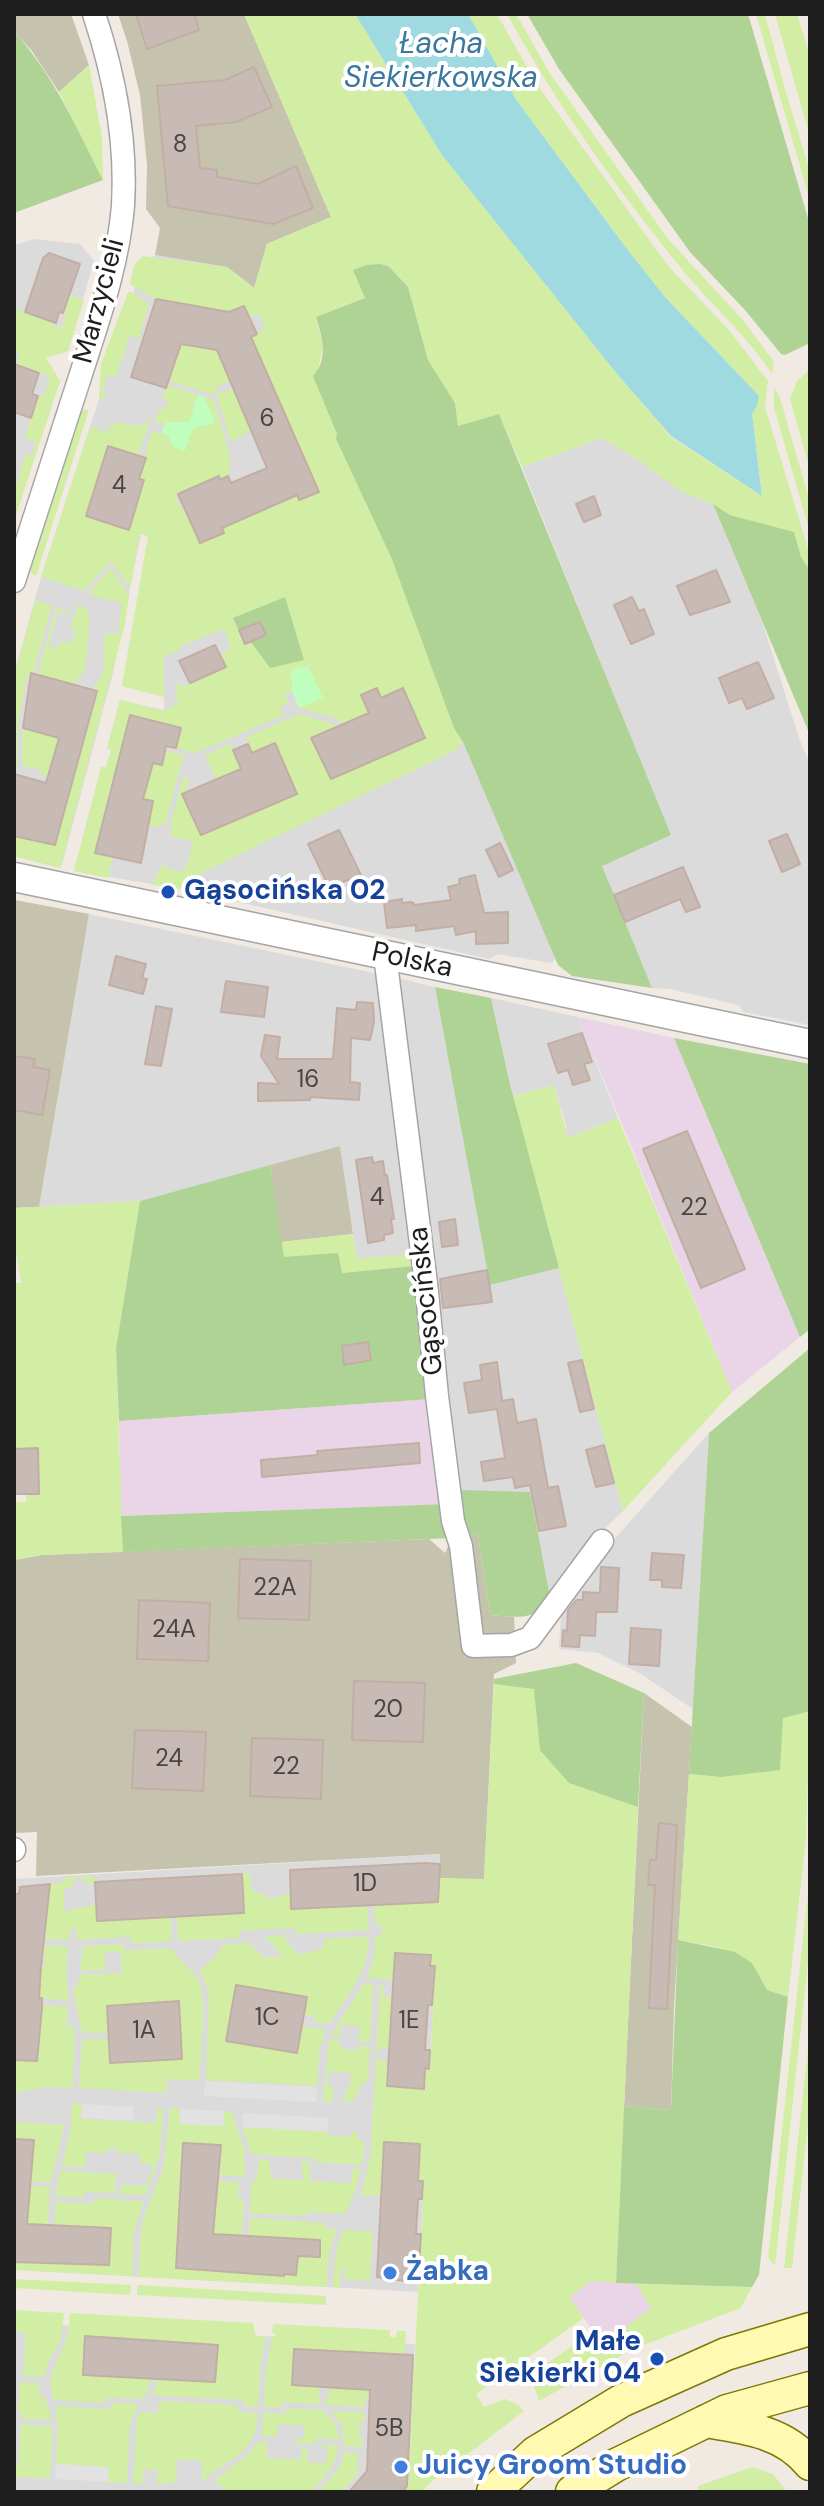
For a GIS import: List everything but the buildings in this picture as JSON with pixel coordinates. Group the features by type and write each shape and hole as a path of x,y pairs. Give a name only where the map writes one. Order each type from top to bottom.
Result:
{"main road":[{"path":"493,2492 535,2453 621,2401 726,2354 810,2329"},
{"path":"572,2492 616,2465 727,2411 810,2388"},
{"path":"706,2421 739,2426 780,2439 810,2464"}],"street":[{"name":"Marzycieli","path":"14,581 105,297 119,236 123,193 121,121 94,14"},
{"name":"Polska","path":"14,877 810,1044"},
{"name":"Gąsocińska","path":"385,955 437,1396 473,1646 511,1645 530,1638 602,1541"}],"shaded area":[{"path":"14,14 71,14 89,65 59,92 32,51 14,31"},
{"path":"118,14 244,14 331,217 267,244 254,288 227,267 155,255 160,228 146,209 147,165 140,95"},
{"path":"34,239 80,244 94,261 68,351 46,358 60,381 14,520 14,245"},
{"path":"155,255 227,267 259,314 346,500 171,584 179,650 182,636 225,621 302,650 429,657 454,728 463,742 556,958 551,963 497,954 489,959 181,889 74,871 101,767 106,767 111,750 107,748 120,700 164,710 164,697 122,686 149,537 141,534 113,673 63,861 60,868 14,856 15,671 41,577 133,295 139,268"},
{"path":"602,438 713,504 762,621 810,764 810,1025 743,1012 739,1005 670,989 652,988 601,866 670,835 522,467"},
{"path":"15,900 89,914 39,1207 14,1208"},
{"path":"89,914 379,974 412,1254 357,1260 340,1146 140,1201 39,1207"},
{"path":"393,977 435,987 490,1285 559,1268 623,1511 587,1546 551,1602 458,1490"},
{"path":"491,998 578,1017 618,1118 567,1138 554,1085 513,1096"},
{"path":"578,1017 674,1038 800,1337 732,1392"},
{"path":"340,1146 353,1234 281,1242 270,1165"},
{"path":"431,1399 447,1504 121,1516 119,1421"},
{"path":"709,1433 693,1709 641,1674 598,1653 559,1649 561,1614 600,1555"},
{"path":"467,1533 478,1535 490,1615 514,1617 516,1663 494,1674 484,1880 440,1878 440,1854 36,1876 37,1832 14,1833 14,1560 42,1555 429,1539 445,1553 452,1538"},
{"path":"644,1693 692,1727 674,2006 671,2110 624,2106"},
{"path":"441,1854 418,2292 14,2270 14,1879"},
{"path":"205,2081 317,2087 316,2102 204,2096"},
{"path":"82,2104 133,2107 133,2121 81,2118"},
{"path":"180,2109 224,2111 223,2126 179,2124"},
{"path":"243,2113 328,2118 327,2132 243,2127"},
{"path":"591,2281 636,2284 652,2308 602,2344 569,2297"},
{"path":"14,2323 415,2344 408,2486 403,2492 14,2492"},
{"path":"56,2464 108,2467 108,2482 55,2479"}],"green space":[{"path":"244,14 355,14 442,155 617,374 671,437 762,496 752,414 759,396 665,297 517,101 468,14 497,14 536,83 669,267 729,330 768,381 765,407 810,555 810,571 801,557 793,532 730,515 713,504 680,491 602,438 522,467 499,414 458,426 455,403 428,360 408,287 354,270 365,298 316,317 323,346 318,370 336,439 391,557 454,728 463,742 454,751 205,871 182,885 181,889 152,885 165,859 164,868 183,872 188,863 193,841 170,836 183,777 189,778 187,792 182,795 190,813 296,794 276,744 252,753 246,737 299,714 335,724 337,728 311,739 331,779 425,737 403,688 381,698 377,688 369,713 341,724 339,719 299,708 322,698 291,669 292,691 285,695 288,703 280,707 284,715 195,753 176,748 181,728 131,715 111,788 115,790 111,804 107,804 96,853 112,857 109,876 74,871 101,767 106,767 111,750 107,748 120,700 164,711 179,703 175,698 178,681 182,687 225,667 221,656 230,648 224,629 180,646 180,650 164,656 164,697 122,686 148,536 140,534 130,588 111,561 84,591 41,577 90,427 108,432 116,421 131,426 140,425 151,416 138,456 108,447 86,516 128,530 144,481 139,479 152,430 169,437 216,423 204,397 214,400 230,456 229,476 220,480 218,477 175,495 180,508 184,507 200,543 223,533 222,528 297,495 300,500 318,492 251,336 265,328 259,314 249,318 244,306 229,312 156,299 130,284 134,265 143,256 227,267 254,288 267,244 331,217"},
{"path":"507,14 516,14 549,72 669,240 743,320 774,362 772,374 680,267 610,176 545,80"},
{"path":"527,14 748,14 810,225 810,343 781,354 745,310 690,252 559,69"},
{"path":"756,14 765,14 810,172 810,201"},
{"path":"775,14 797,14 810,56 810,137"},
{"path":"14,31 52,84 103,180 14,213"},
{"path":"89,65 102,138 103,180 59,92"},
{"path":"380,264 388,266 408,287 428,360 455,403 458,426 499,414 671,835 602,866 652,988 572,976 558,965 463,742 454,728 391,557 336,439 337,434 313,376 323,355 316,317 365,298 353,270"},
{"path":"128,292 149,304 139,338 130,335 116,377 107,376 102,393 109,395 99,398 101,364"},
{"path":"69,295 84,300 68,351 46,358 60,381 14,521 14,484 20,481 18,477 26,453 32,455 36,442 25,438 38,396 44,397 50,376 17,365 20,354 14,352 14,308 56,323 55,326 62,329"},
{"path":"181,343 217,350 230,380 218,387 214,395 169,381"},
{"path":"810,369 810,470 790,399 797,381"},
{"path":"168,385 198,395 189,422 166,422 164,425 155,421 159,409 164,410 168,400 162,398"},
{"path":"774,387 780,398 810,502 810,533 774,408"},
{"path":"233,389 251,430 231,442 217,396"},
{"path":"198,395 204,397 216,423 193,428 185,451 173,447 169,437 161,433 166,422 189,422"},
{"path":"89,410 36,576 29,567 79,412"},
{"path":"713,504 730,515 794,532 801,557 810,571 810,735"},
{"path":"111,568 129,595 125,624 60,868 14,856 14,836 56,845 97,692 93,690 104,671 104,634 119,634 121,602 88,593"},
{"path":"285,597 304,660 270,668 251,642 245,644 233,618"},
{"path":"35,601 52,605 33,674 31,678 26,678 18,726 17,770 14,770 14,677"},
{"path":"79,604 86,609 90,618 85,669 74,685 38,675 56,607 70,611 68,618 67,612 58,610 49,646 58,648 60,642 72,643 76,629 70,627"},
{"path":"308,666 323,698 299,708 292,691 291,669"},
{"path":"23,728 59,738 48,777 40,775 41,770 22,765"},
{"path":"230,744 241,769 216,779 205,755"},
{"path":"167,751 184,755 165,825 159,824 158,828 148,826 153,802 143,799 153,763 162,765"},
{"path":"435,987 491,998 510,1084 559,1268 490,1285"},
{"path":"674,1038 810,1064 810,1329 800,1337"},
{"path":"554,1085 568,1138 618,1118 732,1392 623,1511 513,1096"},
{"path":"270,1165 284,1257 338,1253 342,1273 414,1266 431,1399 119,1421 116,1348 140,1201"},
{"path":"140,1201 116,1348 123,1552 42,1555 14,1560 14,1502 26,1502 26,1494 38,1494 38,1449 14,1449 14,1283 21,1283 14,1239 14,1208"},
{"path":"353,1234 357,1259 412,1254 414,1266 342,1273 284,1258 281,1242"},
{"path":"810,1348 810,1711 783,1718 780,1770 721,1777 689,1774 709,1433"},
{"path":"458,1490 530,1492 551,1602 544,1608 523,1616 490,1615 478,1535 467,1533"},
{"path":"447,1504 452,1538 123,1552 121,1516"},
{"path":"576,1663 644,1693 638,1807 569,1783 540,1750 534,1689 494,1684 494,1679"},
{"path":"494,1684 534,1688 569,1783 638,1807 616,2283 591,2281 570,2297 584,2318 476,2394 484,2407 505,2399 524,2411 422,2492 403,2492 408,2486 424,2182 418,2181 420,2144 384,2143 383,2195 361,2196 370,2158 376,2059 388,2062 387,2086 423,2088 425,2069 430,2068 435,1967 430,1966 430,1955 395,1953 393,1979 367,1978 375,1953 375,1936 382,1935 381,1925 375,1925 374,1905 438,1902 440,1878 484,1879"},
{"path":"810,1711 806,1840 788,1997 767,1990 752,1963 712,1946 678,1940 689,1774 721,1777 743,1773 783,1717"},
{"path":"250,1873 251,1889 272,1899 291,1892 292,1909 367,1906 369,1930 297,1934 296,1928 239,1931 239,1938 178,1941 177,1916 244,1913 242,1874"},
{"path":"810,1875 810,1944 775,2266 768,2258"},
{"path":"95,1876 95,1882 86,1886 87,1879 73,1879 73,1887 64,1889 64,1912 96,1904 97,1921 171,1917 172,1941 132,1944 131,1937 76,1940 78,1930 71,1928 69,1940 45,1939 50,1884 64,1882 65,1877"},
{"path":"286,1935 286,1941 299,1955 322,1949 324,1939 369,1936 361,1972 329,2024 314,2022 315,2017 304,2015 307,1997 236,1985 227,2041 297,2053 302,2026 326,2030 320,2047 317,2086 206,2080 209,1992 200,1970 224,1944 248,1943 263,1957 284,1957 264,1936"},
{"path":"678,1940 735,1952 752,1963 767,1990 788,1997 759,2275 752,2287 616,2283 624,2106 671,2110"},
{"path":"123,1944 124,1950 171,1948 199,1981 203,2015 199,2081 167,2079 166,2093 79,2088 82,2040 109,2038 111,2063 182,2059 178,2001 107,2006 108,2033 82,2033 73,1988 78,1985 80,1975 122,1973 121,1952 105,1953 105,1969 80,1971 83,1946"},
{"path":"44,1945 68,1947 66,1976 69,2001 39,1998 41,1966 45,1966"},
{"path":"364,1983 373,1984 370,2042 359,2041 359,2026 341,2025 340,2036 331,2035"},
{"path":"380,1984 383,1984 383,1996 392,1997 394,1987 390,2053 389,2048 380,2047 379,2053 376,2053"},
{"path":"42,2005 68,2007 67,2027 75,2028 73,2088 45,2087 14,2093 14,2060 37,2061"},
{"path":"810,2030 810,2108 792,2268 784,2268"},
{"path":"329,2039 340,2040 339,2046 346,2050 370,2046 368,2082 362,2082 356,2096 349,2102 345,2103 351,2073 329,2071 327,2086 333,2087 332,2102 323,2101"},
{"path":"72,2103 82,2104 81,2119 156,2123 158,2108 163,2108 160,2154 146,2195 120,2194 120,2185 146,2186 153,2165 140,2163 140,2154 117,2153 116,2148 112,2147 104,2153 86,2152 85,2167 62,2166 70,2133"},
{"path":"170,2108 180,2109 180,2123 223,2125 224,2111 232,2112 244,2149 245,2177 219,2175 221,2145 183,2143 176,2268 296,2275 249,2236 250,2218 324,2223 324,2228 337,2229 329,2252 327,2287 138,2277 142,2222 164,2166"},
{"path":"14,2122 64,2125 51,2182 29,2181 34,2140 14,2139"},
{"path":"243,2127 328,2132 328,2136 350,2137 351,2132 357,2132 359,2141 365,2142 362,2165 251,2154"},
{"path":"259,2159 269,2160 272,2179 304,2180 301,2161 310,2162 310,2181 351,2183 352,2169 361,2169 345,2214 250,2213 251,2182 257,2179"},
{"path":"60,2171 116,2174 115,2193 84,2192 83,2198 56,2196"},
{"path":"219,2181 239,2182 238,2198 244,2199 242,2236 213,2234 216,2185"},
{"path":"29,2186 50,2187 48,2225 27,2224"},
{"path":"94,2198 143,2201 134,2233 132,2276 14,2270 14,2262 109,2265 111,2229 54,2225 56,2202 93,2204"},
{"path":"344,2230 373,2231 370,2281 344,2279 345,2267 341,2267 340,2288 333,2287 336,2250"},
{"path":"14,2279 131,2285 130,2295 14,2288"},
{"path":"636,2284 752,2287 741,2308 633,2349 539,2401 533,2383 543,2366 593,2332 602,2344 651,2308"},
{"path":"137,2285 326,2296 326,2305 137,2295"},
{"path":"14,2310 64,2313 61,2339 44,2377 23,2376 26,2333 14,2332"},
{"path":"70,2313 253,2323 256,2336 266,2337 260,2368 258,2407 244,2406 243,2400 153,2395 158,2379 215,2382 217,2345 86,2336 83,2375 151,2379 148,2392 142,2399 107,2397 106,2403 53,2400 50,2378 68,2334"},
{"path":"273,2324 390,2330 390,2337 396,2337 397,2331 406,2331 405,2355 295,2349 292,2385 319,2387 319,2404 282,2402 281,2408 264,2407 266,2370 272,2337 275,2336 272,2333"},
{"path":"20,2382 40,2383 39,2396 45,2397 52,2420 22,2419 22,2413 18,2412"},
{"path":"326,2385 373,2390 370,2399 365,2399 365,2407 326,2405 324,2399 329,2399 329,2388"},
{"path":"159,2401 238,2405 238,2412 258,2413 256,2428 246,2448 202,2483 202,2461 177,2459 176,2482 157,2484 158,2470 144,2469 142,2484 133,2483 137,2418 141,2412 158,2413"},
{"path":"112,2403 139,2404 130,2423 127,2483 108,2482 108,2467 56,2464 58,2427 55,2406 111,2409"},
{"path":"287,2408 323,2410 336,2425 339,2440 317,2438 316,2444 297,2443 297,2438 304,2438 304,2426 278,2424 277,2436 261,2436 264,2413 286,2414"},
{"path":"331,2411 364,2412 359,2437 363,2438 362,2447 344,2446 342,2426"},
{"path":"21,2424 53,2427 50,2478 14,2477 14,2466 18,2466"},
{"path":"258,2442 267,2442 267,2458 301,2459 302,2447 307,2448 307,2462 326,2463 327,2448 321,2445 338,2445 333,2465 311,2492 228,2492 214,2480 249,2454"},
{"path":"344,2452 358,2453 357,2474 342,2492 318,2492 339,2468"},
{"path":"752,2467 773,2474 787,2492 697,2492 698,2486"}],"water":[{"name":"Łacha Siekierkowska","path":"355,14 468,14 517,101 627,249 665,297 759,396 752,414 762,496 671,436 617,374 442,155"}],"place":[{"name":"Gąsocińska 02","path":"168,892"},
{"name":"Żabka","path":"390,2273"},
{"name":"Małe Siekierki 04","path":"657,2359"},
{"name":"Juicy Groom Studio","path":"401,2467"}]}
